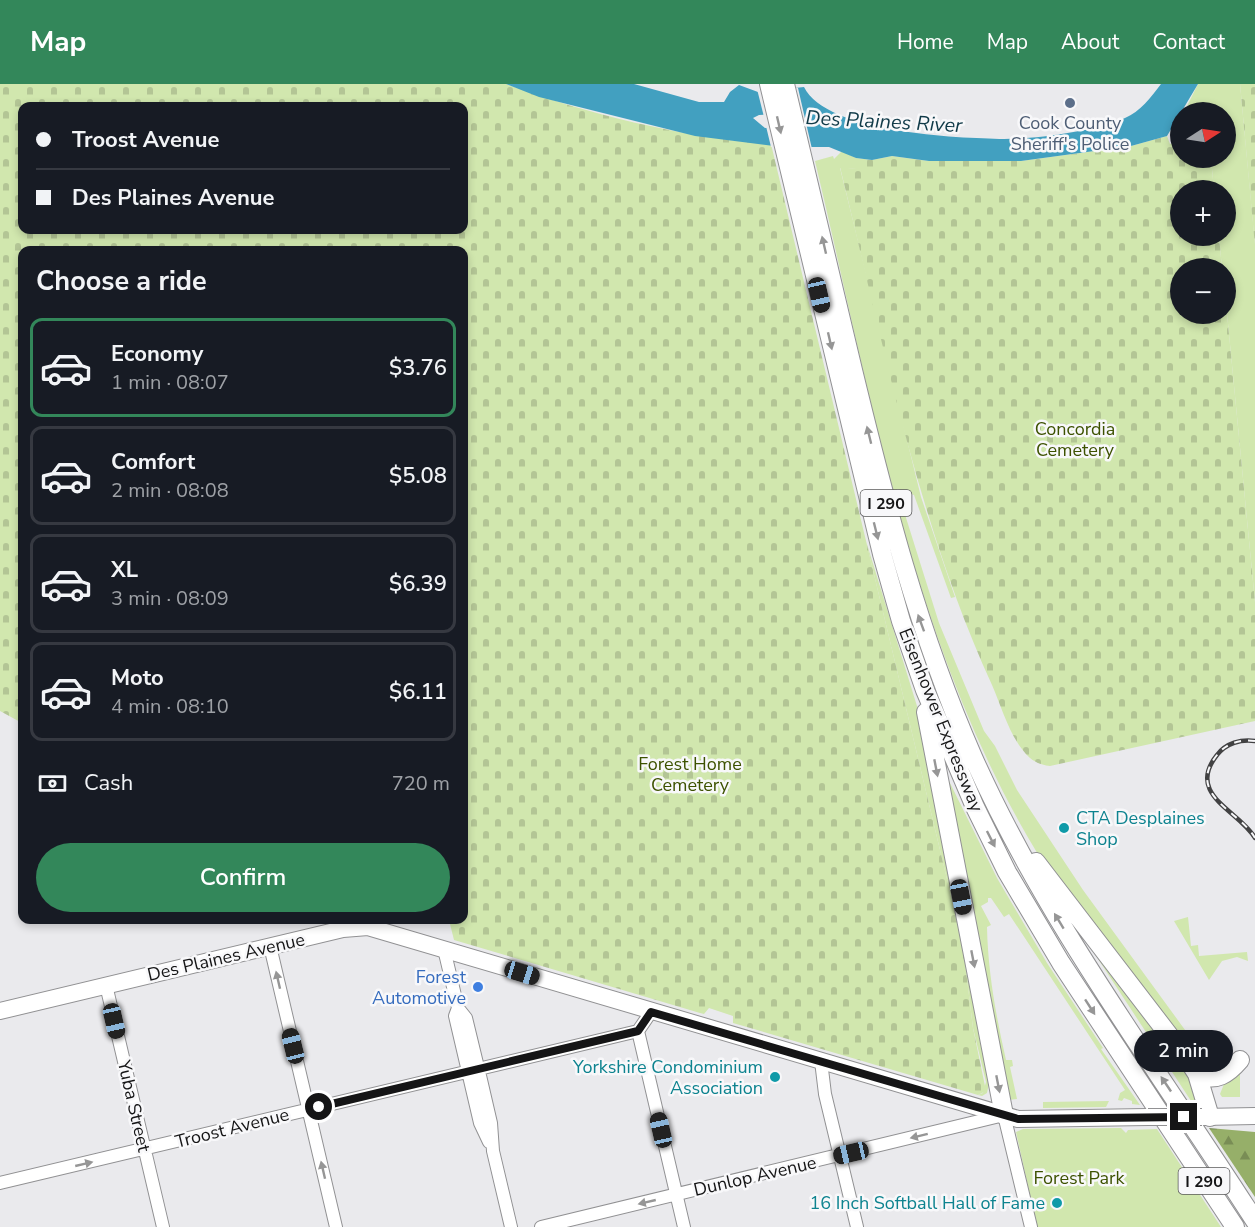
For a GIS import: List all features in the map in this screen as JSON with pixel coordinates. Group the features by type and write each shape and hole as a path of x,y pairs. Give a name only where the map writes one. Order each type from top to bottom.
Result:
{"highway":[{"name":"Eisenhower Expressway","path":"778,86 900,560 958,722 1009,831 1060,923 1255,1221"},
{"name":"Eisenhower Expressway","path":"796,161 882,554 901,621 925,690 975,807 1035,920 1235,1227"},
{"path":"925,690 927,722 1004,1114"},
{"path":"1009,831 1035,861 1197,1074 1206,1117"},
{"path":"1197,1074 1214,1078 1221,1077 1240,1060"}],"main road":[{"name":"Des Plaines Avenue","path":"0,1011 270,946 355,927 368,927 1018,1119 1255,1116"}],"street":[{"path":"270,946 336,1227"},
{"path":"444,949 458,1008 455,1016 491,1123 493,1151 511,1227"},
{"name":"Yuba Street","path":"106,986 163,1227"},
{"path":"651,1012 638,1031 684,1227"},
{"name":"Troost Avenue","path":"0,1183 638,1031"},
{"path":"820,1061 825,1094 857,1227"},
{"name":"Dunlop Avenue","path":"541,1227 1004,1114"},
{"path":"1004,1114 1031,1227"}],"green space":[{"name":"Forest Home Cemetery","path":"0,84 506,84 569,105 637,123 705,136 771,144 963,946 973,1028 986,1091 978,1095 733,1023 733,1016 709,1008 704,1014 700,1013 454,940 450,924 468,924 468,246 18,246 18,721 0,711"},
{"path":"1198,84 1240,84 1255,244 1255,602 1228,324 1236,324 1236,258 1221,258 1220,246 1236,246 1236,180 1213,180 1212,168 1236,168 1236,102 1189,102"},
{"path":"1240,84 1255,84 1255,246"},
{"name":"Concordia Cemetery","path":"1167,136 1170,144 1170,168 1212,168 1213,180 1170,180 1170,246 1220,246 1221,258 1170,258 1170,324 1228,324 1255,602 1255,721 1047,766 1030,758 1017,743 966,623 943,559 904,430 840,167 856,169 856,158 872,160 892,156 929,161 1021,161 1131,146"},
{"path":"842,151 856,158 856,169 840,168 921,497 955,597 951,598 914,495 897,489 939,623 984,731 995,746 1017,790 1083,890 1204,1056 1214,1064 1228,1045 1232,1053 1229,1065 1207,1073 1052,875 995,776 958,693 927,606 900,518 815,161 833,156 834,159"},
{"path":"866,541 921,719 990,1079 987,1093 982,1096 978,1095 983,1093 986,1082 973,1028 963,946"},
{"path":"948,779 997,878 1047,963 1103,1048 1101,1049 1140,1105 1132,1104 1132,1101 1124,1098 1122,1101 1118,1100 1120,1093 1125,1090 1009,914 1004,917 991,898 988,898 988,902 981,906 991,925 987,927 993,994 1006,1060 1012,1060 1013,1066 1010,1067 1017,1099 1008,1100 943,780"},
{"path":"1068,913 1185,1065 1197,1102 1193,1104"},
{"path":"1188,917 1191,946 1198,945 1199,956 1247,952 1248,961 1237,957 1222,961 1209,980 1174,921"},
{"path":"1240,1070 1240,1097 1222,1097 1220,1094 1224,1084"},
{"path":"1109,1101 1106,1107 1043,1108 1043,1102"},
{"name":"Forest Park","path":"1121,1128 1126,1133 1128,1130 1157,1129 1221,1227 1037,1227 1016,1132 1023,1129"},
{"path":"1209,1128 1255,1132 1255,1197"}],"water":[{"path":"506,84 634,84 699,102 724,102 730,92 739,85 758,92 804,87 817,102 838,114 865,123 926,134 1004,139 1049,136 1113,123 1136,112 1161,84 1198,84 1187,102 1170,102 1170,131 1167,136 1131,146 1021,161 929,161 892,156 872,160 856,158 829,147 782,147 695,136 539,97","holes":["779,114 809,122 810,125 765,128 753,118 759,115"]}],"pier":[{"path":"798,88 812,149 771,147 765,122 767,125 800,123 779,117 764,117 757,89"}],"railway":[{"path":"1255,741 1244,741 1225,747 1209,769 1207,781 1218,801 1248,828 1255,838"}],"place":[{"name":"Cook County Sheriff's Police","path":"1070,103"},
{"name":"CTA Desplaines Shop","path":"1064,828"},
{"name":"Forest Automotive","path":"478,987"},
{"name":"Yorkshire Condominium Association","path":"775,1077"},
{"name":"16 Inch Softball Hall of Fame","path":"1057,1203"}],"route":[{"path":"319,1107 638,1031 651,1012 1018,1119 1184,1117"}],"water label":[{"name":"Des Plaines River","path":"884,121"}]}
